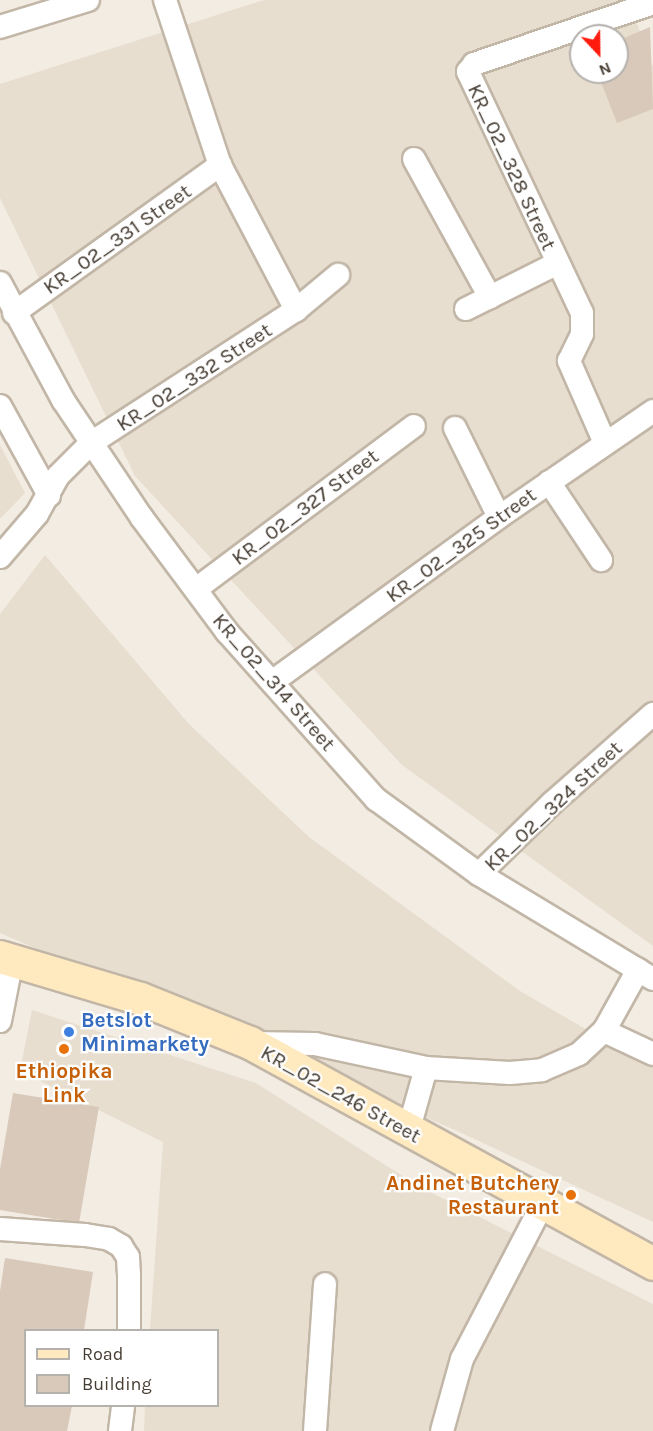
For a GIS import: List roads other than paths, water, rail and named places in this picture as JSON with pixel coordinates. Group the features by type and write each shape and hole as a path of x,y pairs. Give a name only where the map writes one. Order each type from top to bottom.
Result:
{"street":[{"path":"0,27 88,0"},
{"path":"165,0 220,165 296,310"},
{"name":"KR_02_328 Street","path":"605,443 572,372 571,352 584,324 558,263 468,72 474,64 653,3"},
{"path":"414,159 490,297"},
{"name":"KR_02_331 Street","path":"14,313 220,165"},
{"path":"466,309 558,263"},
{"name":"KR_02_332 Street","path":"0,557 49,495 58,476 91,443 296,310 338,274"},
{"name":"KR_02_314 Street","path":"0,283 14,313 91,443 142,518 272,682 376,799 479,874 645,975"},
{"path":"0,406 49,495"},
{"name":"KR_02_325 Street","path":"272,682 605,443 651,420"},
{"name":"KR_02_327 Street","path":"196,589 414,426"},
{"path":"455,428 499,517"},
{"path":"549,482 601,560"},
{"name":"KR_02_324 Street","path":"479,874 552,803 653,714"},
{"path":"0,1021 6,959"},
{"name":"KR_02_246 Street","path":"6,959 141,999 250,1043 408,1132 653,1264"},
{"path":"250,1043 315,1044 426,1068 510,1073 542,1071 579,1054 604,1031 645,975"},
{"path":"604,1031 653,1054"},
{"path":"408,1132 426,1068"},
{"path":"442,1431 462,1359 542,1205"},
{"path":"0,1229 85,1235 109,1239 121,1246 128,1257 129,1329"},
{"path":"315,1431 325,1284"},
{"path":"120,1431 123,1407"}],"place":[{"name":"Betslot Minimarkety","path":"69,1032"},
{"name":"Ethiopika Link","path":"64,1049"},
{"name":"Andinet Butchery Restaurant","path":"571,1195"}]}
